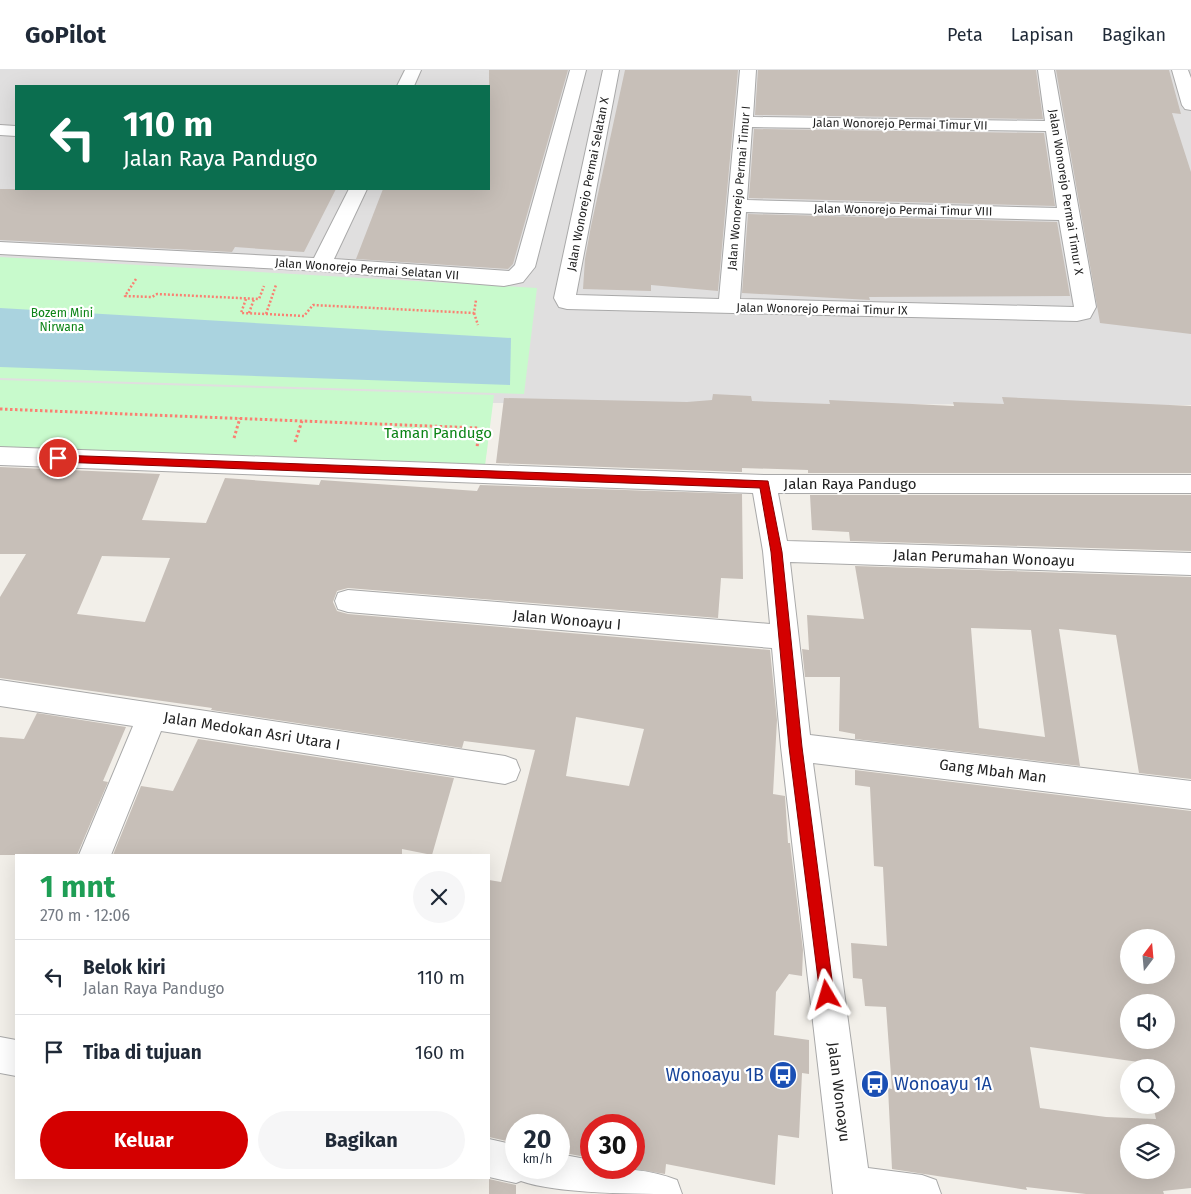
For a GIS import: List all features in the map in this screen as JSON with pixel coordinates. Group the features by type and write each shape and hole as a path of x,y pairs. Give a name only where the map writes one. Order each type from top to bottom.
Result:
{"street":[{"path":"406,85 413,70"},
{"name":"Jalan Wonorejo Permai Selatan VII","path":"0,248 321,265 504,279 516,277 525,267 578,70"},
{"name":"Jalan Wonorejo Permai Selatan X","path":"564,298 611,70"},
{"name":"Jalan Wonorejo Permai Timur I","path":"729,306 739,206 748,70"},
{"name":"Jalan Wonorejo Permai Timur X","path":"1046,70 1068,214 1085,307 1082,313"},
{"path":"1180,70 1191,105"},
{"name":"Jalan Wonorejo Permai Timur VII","path":"745,122 1054,126"},
{"path":"0,130 15,131"},
{"path":"321,265 358,190"},
{"name":"Jalan Wonorejo Permai Timur VIII","path":"739,206 1068,214"},
{"name":"Jalan Wonorejo Permai Timur IX","path":"564,298 567,302 574,304 1069,315 1082,313"},
{"name":"Jalan Raya Pandugo","path":"0,456 764,484 1191,484"},
{"name":"Jalan Wonoayu","path":"764,484 776,552 796,747 851,1190"},
{"name":"Jalan Perumahan Wonoayu","path":"776,552 1191,564"},
{"name":"Jalan Wonoayu I","path":"348,601 786,637"},
{"name":"Jalan Medokan Asri Utara I","path":"0,693 505,770"},
{"path":"95,854 152,716"},
{"name":"Gang Mbah Man","path":"796,747 1191,795"},
{"path":"0,1055 15,1058"},
{"path":"490,1158 505,1162"},
{"path":"570,1175 663,1194"},
{"path":"851,1190 922,1194"}],"path":[{"path":"140,272 125,296 144,298 157,294 259,299 265,283"},
{"path":"266,314 276,283"},
{"path":"477,296 474,314 478,325"},
{"path":"246,299 241,313 304,316 313,305 474,314"},
{"path":"249,313 254,299"},
{"path":"0,409 479,428 474,474"},
{"path":"240,418 233,440 242,440"},
{"path":"286,442 295,442 302,421"}],"shaded area":[{"path":"0,70 1191,70 1191,405 481,403 0,387"}],"green space":[{"name":"Bozem Mini Nirwana","path":"0,257 537,288 524,394 0,378"},
{"name":"Taman Pandugo","path":"0,380 494,395 484,474 0,452"}],"water":[{"path":"0,308 511,338 510,385 0,367"}],"building":[{"path":"489,70 568,70 513,264 508,269 356,259 383,190 490,190"},
{"path":"625,70 738,70 718,291 651,285 651,291 583,289 585,259 591,226"},
{"path":"758,70 1036,70 1043,119 755,115"},
{"path":"1056,70 1169,70 1181,114 1172,113 1191,172 1191,334 1100,323"},
{"path":"754,129 1044,133 1055,206 749,198"},
{"path":"0,189 335,190 304,252 235,247 232,252 0,240"},
{"path":"748,214 1057,222 1070,296 869,297 870,300 742,293"},
{"path":"713,394 751,396 752,401 830,404 829,400 954,406 953,402 1004,404 1002,397 1191,406 1191,473 808,473 808,470 742,468 742,472 496,463 504,398 687,402 712,400"},
{"path":"0,467 160,474 142,520 206,523 225,478 319,485 321,480 477,491 480,485 742,494 743,579 721,578 718,618 348,588 337,591 333,602 337,611 348,614 770,650 777,720 773,794 785,796 788,843 790,843 803,950 802,976 789,974 776,992 774,1035 809,1040 809,1074 802,1073 799,1138 778,1135 775,1185 666,1164 665,1174 645,1171 645,1114 580,1114 580,1156 570,1154 570,1114 505,1114 505,1141 490,1137 490,880 501,882 535,750 464,741 462,748 211,710 212,708 0,678 0,597 26,554 0,554","holes":["102,556 170,558 145,622 77,614","576,717 644,729 629,786 566,776"]},
{"path":"810,495 1191,495 1191,551 850,541 849,532 812,530"},
{"path":"855,566 1191,577 1191,779 1139,773 1116,635 1059,629 1080,766 855,739 855,734 839,731 840,677 805,677 802,649 809,650 807,615 864,619","holes":["971,628 1031,630 1045,737 979,728"]},
{"path":"37,713 126,727 103,781 108,782 77,854 0,855 0,737 24,739"},
{"path":"198,739 454,778 432,854 402,849 402,854 113,854 141,786 173,791"},
{"path":"855,770 1191,811 1191,1188 1163,1191 1164,1194 1086,1194 1026,1187 1027,1190 892,1169 888,1088 892,1089 886,1007 865,1006 862,979 853,978 851,943 887,946 883,867 874,866 870,787 855,785","holes":["1030,1047 1120,1059 1175,1059 1175,1114 1155,1114 1156,1119 1106,1117 1040,1108"]},
{"path":"489,1179 516,1185 516,1194 489,1194"}],"place":[{"name":"Wonoayu 1B","path":"783,1075"},
{"name":"Wonoayu 1A","path":"875,1084"}],"route":[{"path":"58,458 612,480 764,484 776,552 796,747 827,995"}]}
